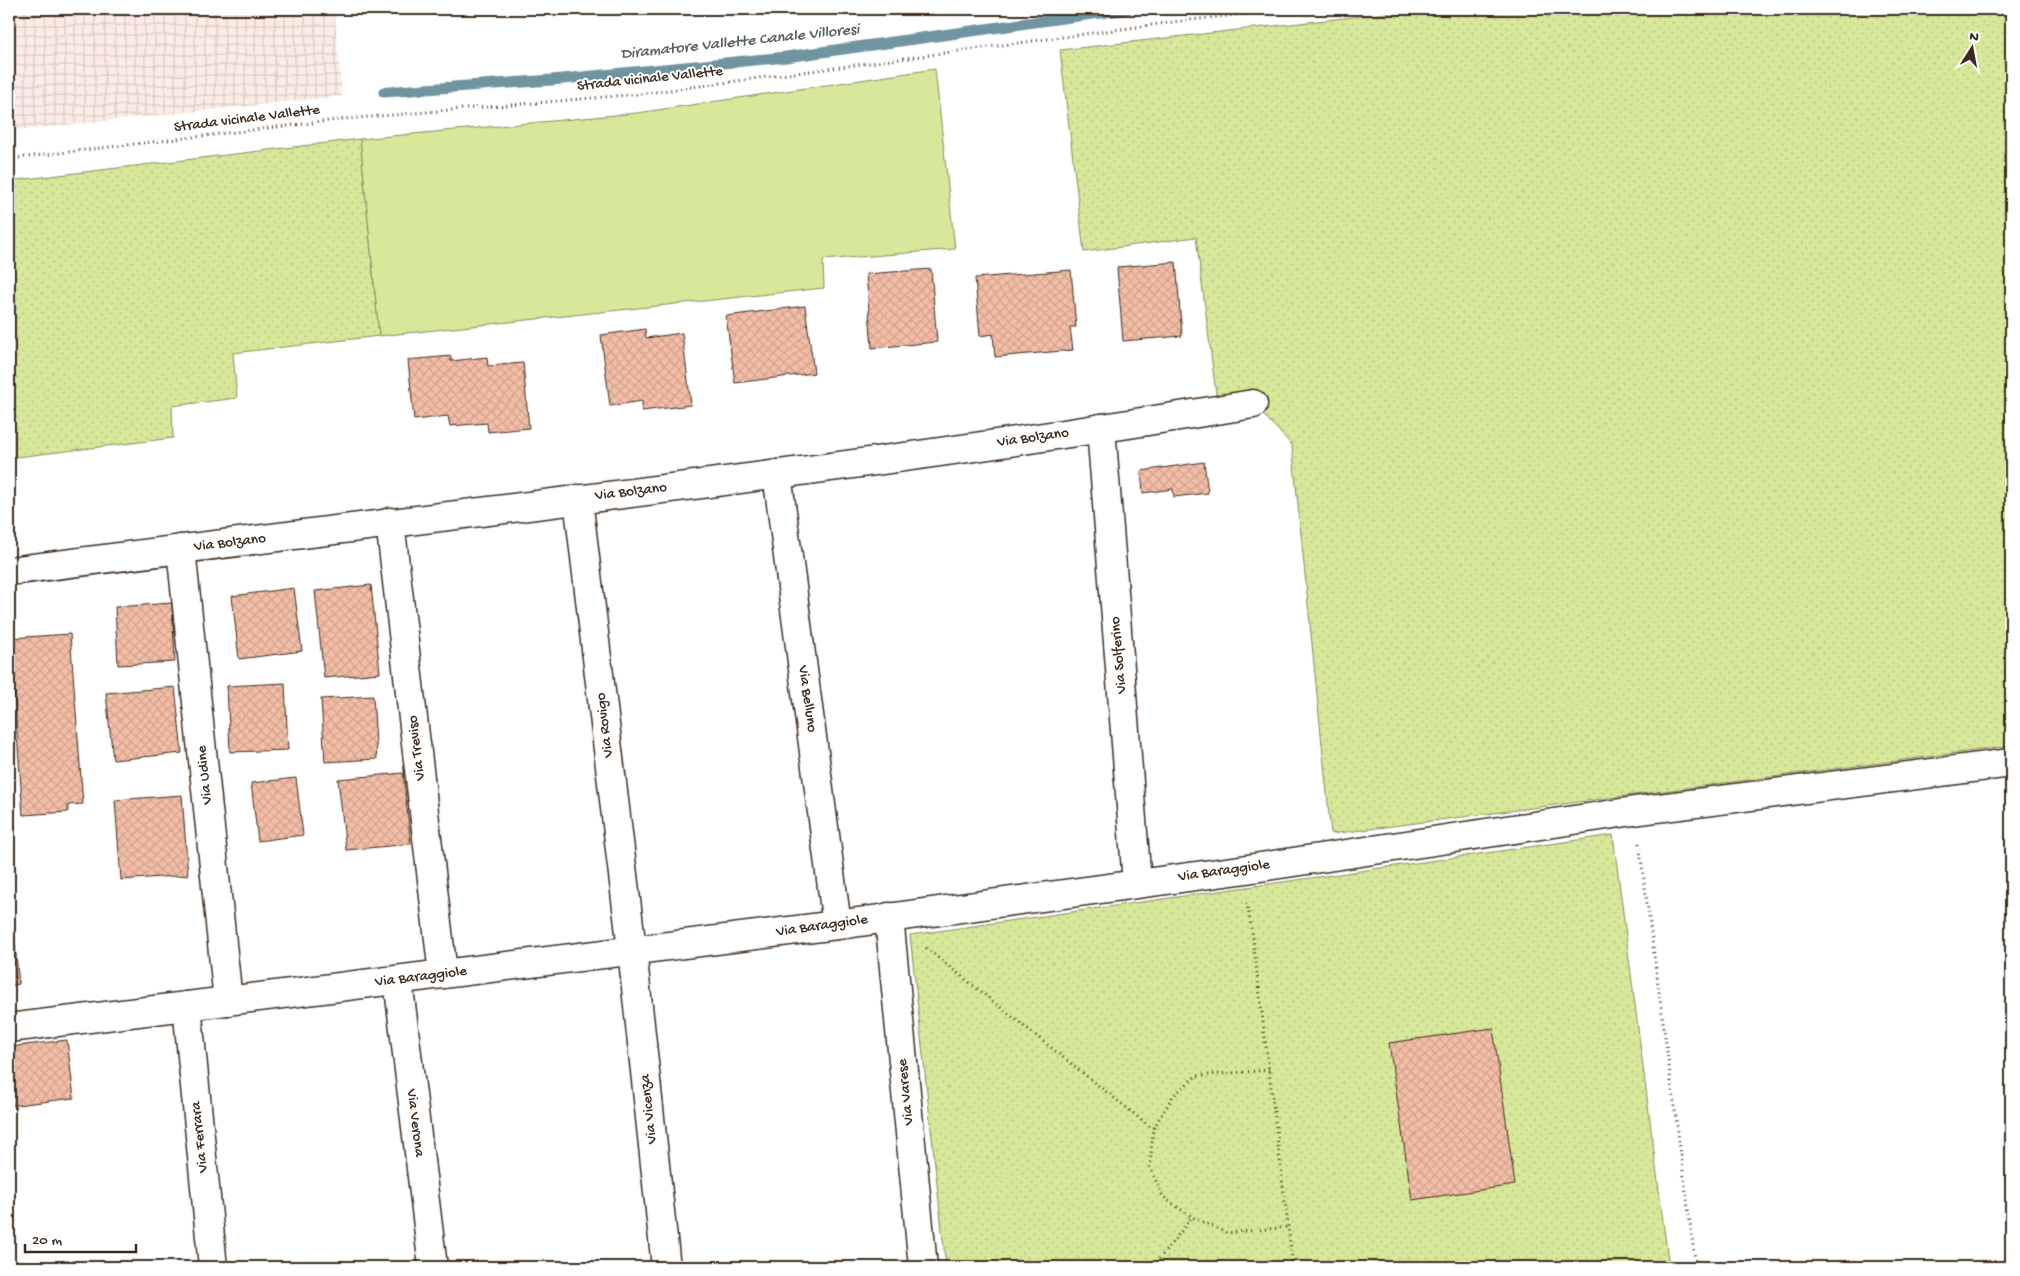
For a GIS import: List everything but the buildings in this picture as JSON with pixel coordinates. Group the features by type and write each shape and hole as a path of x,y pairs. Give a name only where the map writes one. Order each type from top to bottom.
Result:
{"street":[{"name":"Via Bolzano","path":"9,571 777,474 1253,404"},
{"name":"Via Solferino","path":"1100,428 1137,883"},
{"name":"Via Belluno","path":"777,474 837,924"},
{"name":"Via Rovigo","path":"578,499 632,950"},
{"name":"Via Treviso","path":"390,522 443,974"},
{"name":"Via Udine","path":"181,549 228,1001"},
{"name":"Via Baraggiole","path":"9,1028 837,924 1240,870 1634,811 2011,763"},
{"name":"Via Varese","path":"889,917 924,1267"},
{"name":"Via Vicenza","path":"632,950 666,1267"},
{"name":"Via Verona","path":"398,980 433,1267"},
{"name":"Via Ferrara","path":"187,1006 213,1267"}],"path":[{"name":"Strada vicinale Vallette","path":"9,160 345,119 640,94 1172,22 1292,9"},
{"path":"1634,811 1696,1267"},
{"path":"1240,870 1252,932 1293,1267"},
{"path":"889,917 1153,1130"},
{"path":"1269,1070 1196,1076 1173,1096 1153,1130 1150,1167 1163,1197 1192,1217 1227,1233 1288,1227"},
{"path":"1153,1267 1192,1217"}],"shaded area":[{"path":"9,9 334,9 342,96 9,131"}],"green space":[{"path":"1424,9 2011,9 2011,746 1331,834 1292,445 1253,404 1218,409 1196,237 1084,252 1060,50"},
{"path":"935,69 955,249 823,260 824,288 379,336 360,139 637,113"},
{"path":"360,139 379,336 233,353 237,398 172,406 173,438 9,458 9,181"},
{"path":"1613,835 1669,1267 946,1267 910,935"}],"waterway":[{"name":"Diramatore Vallette Canale Villoresi","path":"384,92 552,80 786,57 1128,9"}]}
